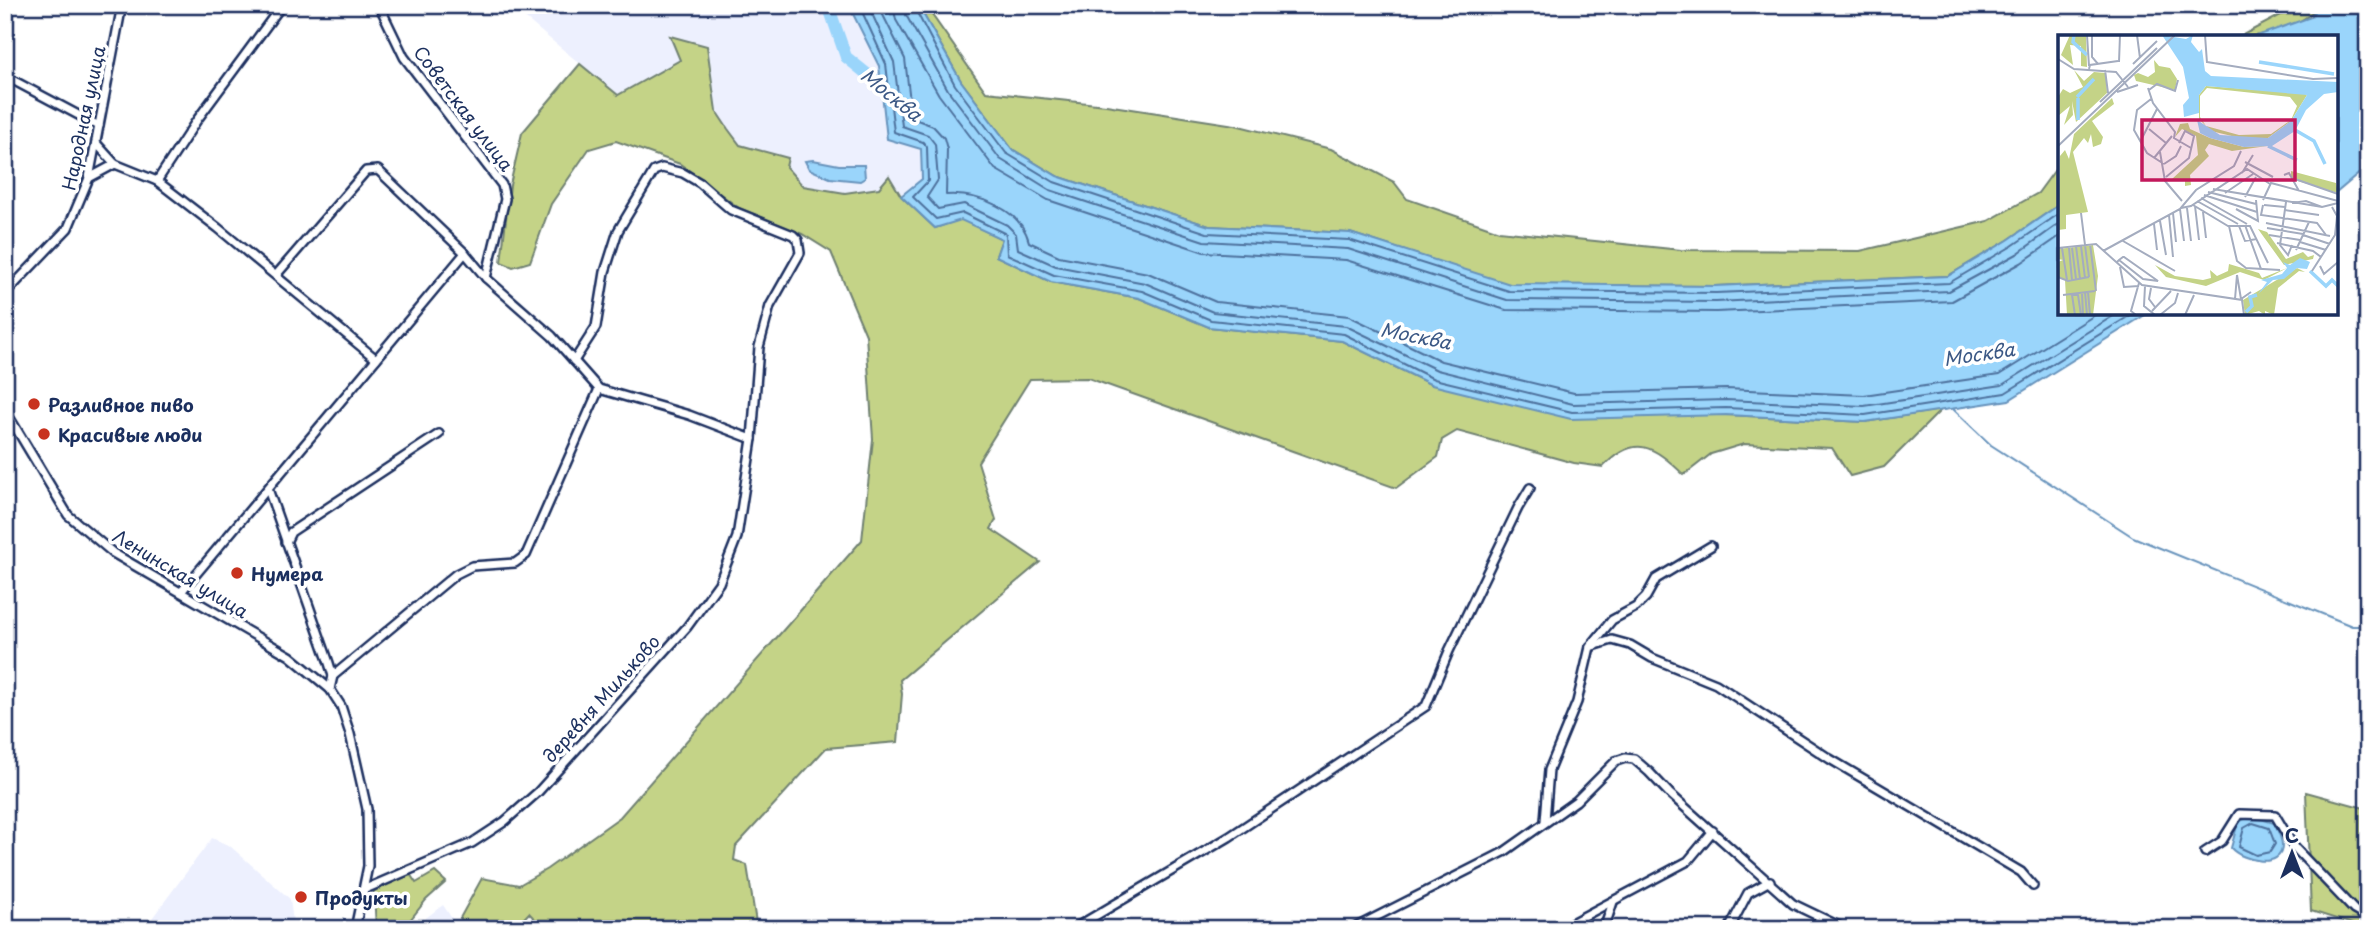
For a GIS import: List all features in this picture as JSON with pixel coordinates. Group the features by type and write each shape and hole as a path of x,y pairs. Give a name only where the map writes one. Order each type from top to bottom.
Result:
{"street":[{"name":"Народная улица","path":"5,294 68,229 89,178 122,5"},
{"path":"157,181 197,120 282,5"},
{"name":"Советская улица","path":"379,5 404,57 502,185 505,199 486,275"},
{"path":"5,76 99,126"},
{"path":"96,143 115,164 157,181 277,274 376,359"},
{"path":"89,178 115,164"},
{"name":"деревня Мильково","path":"363,890 460,849 504,822 538,792 687,627 719,583 737,537 752,439 759,347 770,306 800,253 800,246 793,235 738,214 683,173 662,168 654,171 618,231 605,272 596,327 574,361"},
{"path":"277,274 366,171 378,170 552,336 598,389 689,415 752,439"},
{"path":"181,592 465,253"},
{"path":"333,676 456,574 472,566 515,562 526,555 598,389"},
{"name":"Ленинская улица","path":"5,410 68,515 113,553 314,672 330,689 341,706 351,734 367,809 370,837 355,929"},
{"path":"288,550 286,543 291,531 439,434"},
{"path":"1073,929 1229,837 1426,706 1449,651 1530,488"},
{"path":"268,489 333,676 330,689"},
{"path":"1545,821 1549,770 1577,702 1590,647 1612,620 1636,607 1646,597 1656,579 1711,546"},
{"path":"1590,647 1612,640 1630,645 1652,658 1716,684 1830,759 2021,872 2033,886"},
{"path":"1352,929 1504,852 1576,801 1616,761 1625,758 1633,759 1649,772 1804,911 1845,929"},
{"path":"2204,852 2222,841 2239,814 2274,815 2294,847 2354,910 2368,918"},
{"path":"1560,929 1688,861 1713,831"},
{"path":"1729,929 1748,893 1770,881"},
{"path":"1604,929 1613,902"}],"shaded area":[{"path":"509,5 852,5 852,12 879,66 887,139 921,149 922,179 901,196 879,188 845,193 803,186 786,167 788,158 740,145 716,111 707,46 670,36 680,60 618,95"},
{"path":"212,838 230,846 290,899 293,922 304,929 144,929"},
{"path":"443,905 459,929 411,929"}],"green space":[{"path":"918,5 925,5 986,92 1106,105 1235,125 1331,149 1394,182 1407,199 1499,231 1681,250 1860,251 1988,221 2038,193 2058,166 2058,205 2008,240 1948,276 1715,286 1510,285 1350,233 1209,226 1057,176 1012,149 961,81"},
{"path":"2300,5 2318,5 2304,19 2283,29 2260,35 2243,35"},
{"path":"670,36 707,46 716,111 728,129 740,145 788,158 786,167 803,186 845,193 879,188 889,176 901,196 935,228 961,219 1002,239 996,256 1051,282 1139,298 1209,327 1342,341 1432,385 1726,415 1865,422 1941,410 1884,467 1850,476 1832,448 1744,444 1711,454 1684,475 1663,457 1644,447 1625,450 1603,467 1574,463 1457,431 1442,440 1438,457 1396,488 1088,378 1030,379 978,462 996,520 991,529 1040,562 900,680 902,694 898,742 826,748 736,846 734,860 747,865 757,929 659,929 651,924 618,929 544,929 529,913 514,929 471,929 460,918 482,878 519,885 547,869 620,817 862,540 873,439 866,335 831,252 802,234 739,208 680,164 616,141 589,149 551,204 530,262 513,267 501,262 510,185 522,133 580,64 618,95 680,60"},
{"path":"2306,792 2368,809 2368,929 2311,911"},
{"path":"435,872 446,882 426,900 403,929 376,929 374,891 410,874 416,883"}],"water":[{"path":"852,5 918,5 961,81 1012,149 1057,176 1209,226 1350,233 1510,284 1715,286 1948,276 2008,240 2058,205 2058,315 2145,315 2009,400 1865,422 1726,415 1571,419 1432,385 1342,341 1209,327 1139,298 1051,282 996,256 1002,239 961,220 935,228 901,196 922,179 921,149 887,139 879,66 852,12"},
{"path":"2318,5 2368,5 2368,166 2338,191 2338,35 2260,35 2311,17"},
{"path":"805,161 839,165 864,165 865,178 860,181 830,178 809,169"},
{"path":"2251,816 2274,823 2282,845 2281,853 2276,858 2261,861 2252,859 2236,853 2231,848 2238,822"}],"waterway":[{"name":"Москва","path":"828,5 846,57 893,95"},
{"path":"1953,409 1991,445 2133,537 2352,626 2368,626"}],"place":[{"name":"Разливное пиво","path":"34,404"},
{"name":"Красивые люди","path":"44,434"},
{"name":"Нумера","path":"237,573"},
{"name":"Продукты","path":"301,897"}]}
